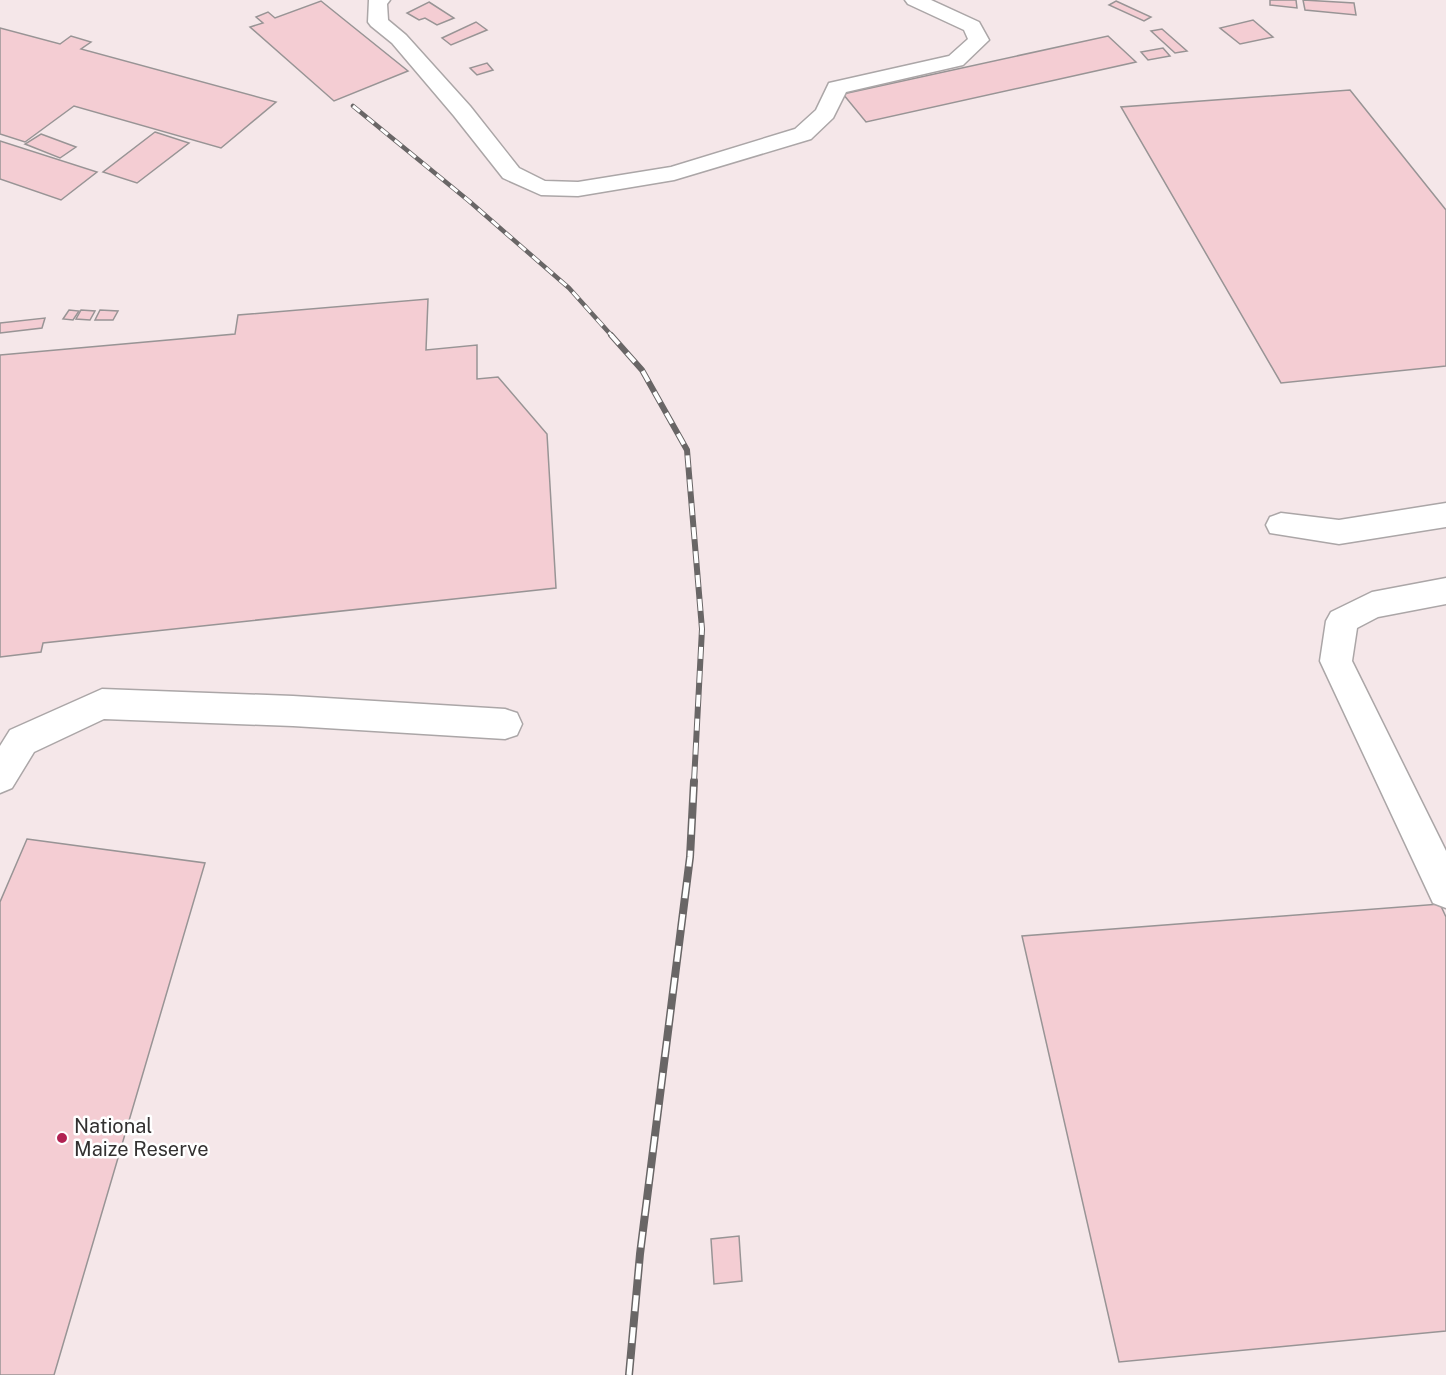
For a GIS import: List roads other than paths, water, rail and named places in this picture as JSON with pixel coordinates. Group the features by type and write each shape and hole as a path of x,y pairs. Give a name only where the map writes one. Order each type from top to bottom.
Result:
{"lane":[{"path":"380,0 376,2 378,22 399,39 462,111 511,173 541,188 578,189 674,173 803,134 825,112 837,88 956,61 979,40 972,26 915,0"},
{"path":"1281,525 1339,532 1446,515"},
{"path":"1446,591 1372,605 1342,621 1336,661 1446,890"},
{"path":"0,777 22,741 102,704 293,711 505,724"}],"railway":[{"path":"353,106 469,201 569,288 612,336"},
{"path":"611,335 642,370 687,450 702,629 694,782"},
{"path":"629,1375 640,1254 690,857 694,781"}],"place":[{"name":"National Maize Reserve","path":"62,1138"}]}
